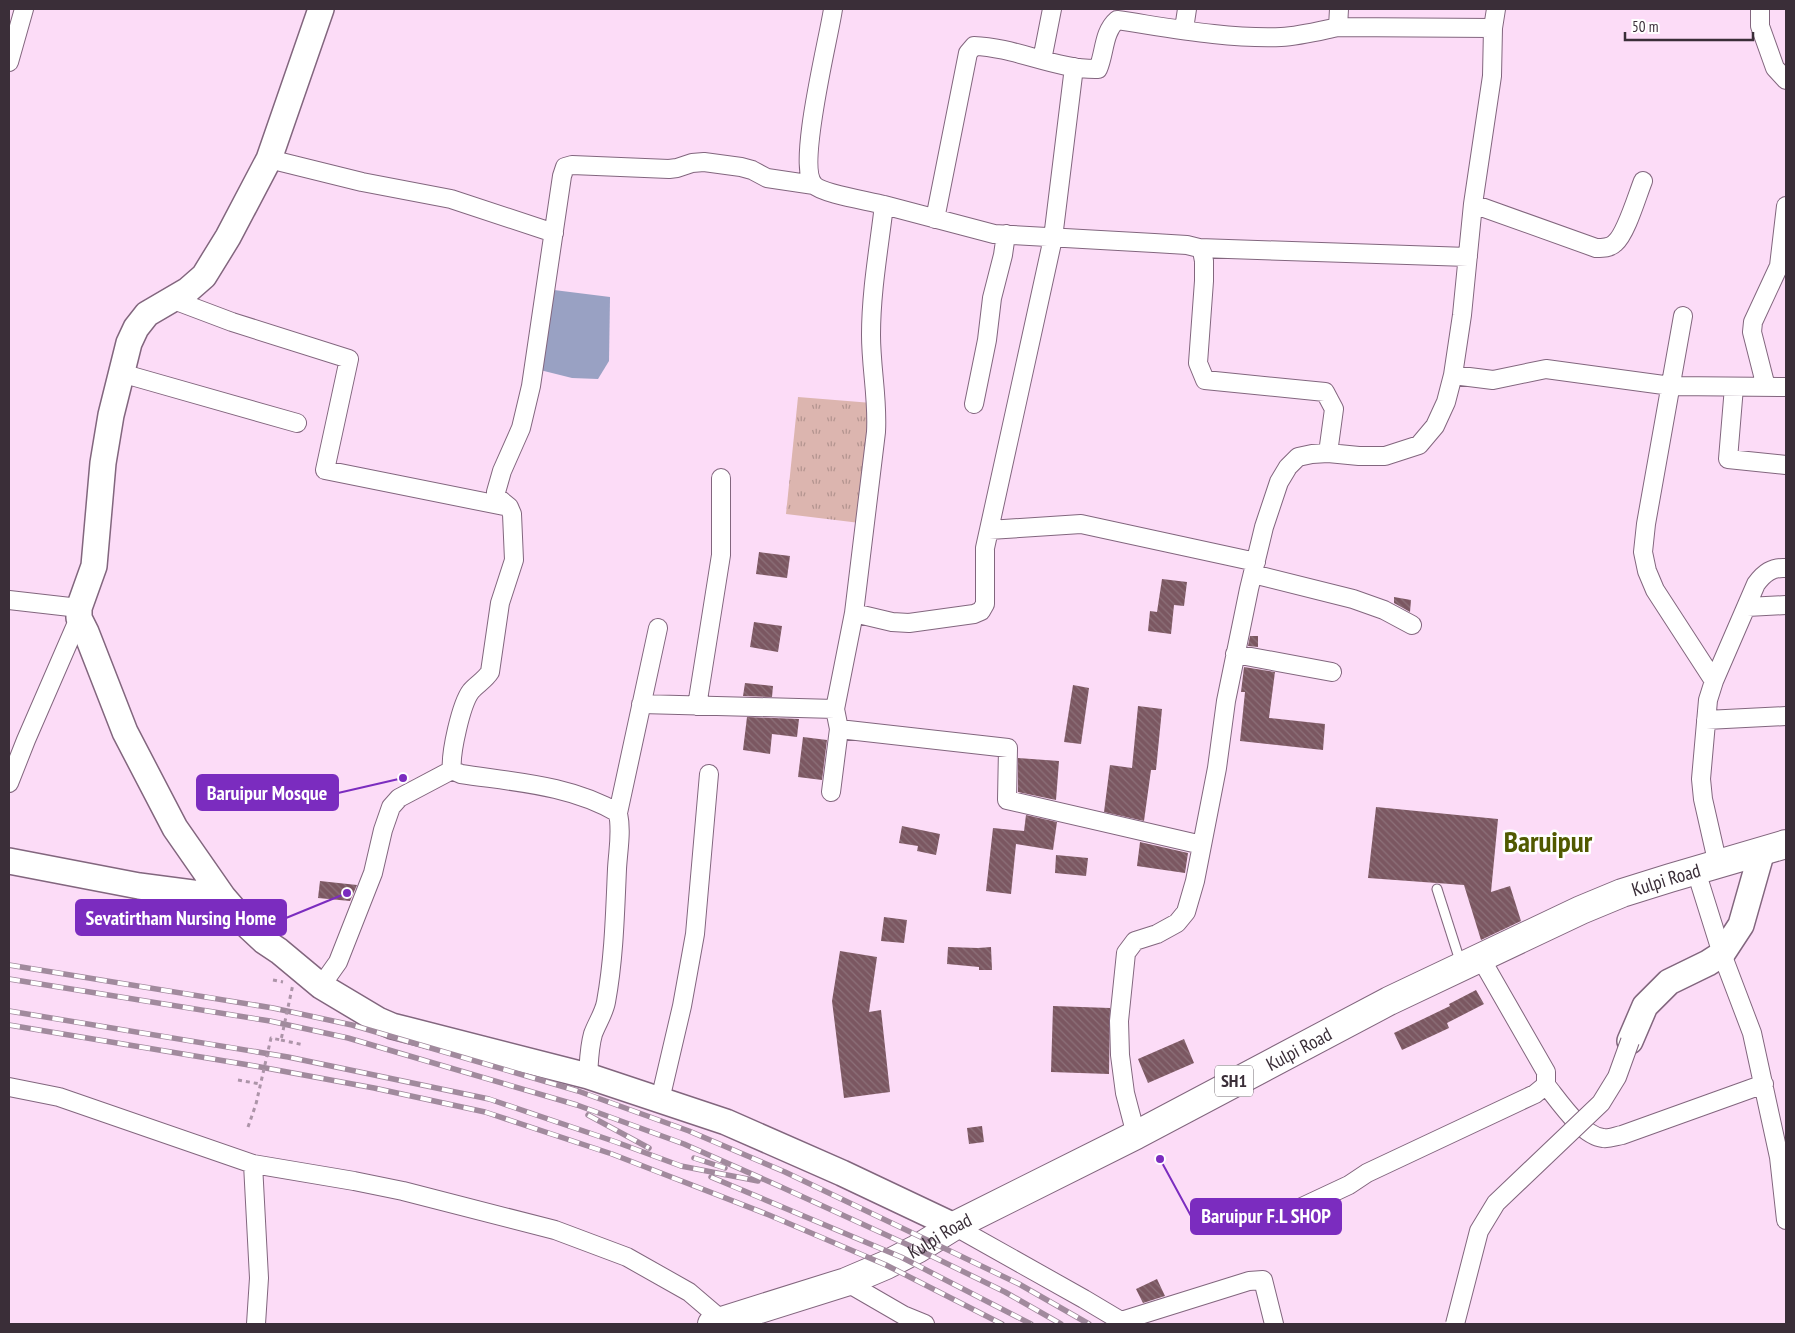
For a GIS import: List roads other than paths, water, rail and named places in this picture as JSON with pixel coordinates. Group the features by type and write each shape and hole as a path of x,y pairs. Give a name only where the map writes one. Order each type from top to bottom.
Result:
{"main road":[{"path":"321,9 269,159 228,237 204,276 188,290 147,314 136,328 129,343 111,415 104,462 94,566 79,613 125,732 158,798 174,828 223,897 264,941 321,986 378,1020 392,1026 588,1076 726,1122 842,1173 954,1226"},
{"path":"1630,1041 1645,1006 1669,982 1722,954 1740,925 1774,848"},
{"name":"Kulpi Road","path":"718,1322 846,1282 909,1253 954,1226 1136,1135 1388,1001 1468,966 1581,910 1622,893 1774,848"},
{"path":"9,861 139,886 223,897"}],"street":[{"path":"9,62 24,9"},
{"path":"814,185 809,172 811,133 815,100 833,9"},
{"path":"1042,60 1052,9"},
{"path":"1184,29 1187,9"},
{"path":"1338,27 1339,9"},
{"path":"1136,1135 1125,1093 1120,1055 1119,1021 1126,953 1135,941 1157,934 1170,927 1177,923 1186,912 1202,845 1217,768 1226,701 1235,654 1264,527 1279,482 1288,467 1298,457 1328,452 1359,456 1385,456 1418,445 1435,426 1446,402 1453,375 1473,204 1492,76 1496,9"},
{"path":"1760,9 1760,26 1775,68 1786,80"},
{"path":"936,220 968,53 974,46 984,46 1074,67 1098,69 1102,59 1106,35 1110,26 1117,20 1233,36 1282,37 1315,33 1338,27 1494,28"},
{"path":"854,613 892,622 909,622 974,614 981,611 985,604 985,548 1053,238 1074,67"},
{"path":"269,159 362,182 451,199 554,233"},
{"path":"452,770 451,760 454,743 470,693 485,680 490,672 500,603 514,560 512,514 509,507 497,497 496,492 497,485 522,428 531,386 562,176 565,167 572,165 669,169 704,162 740,167 752,170 767,178 814,185 825,191 884,204 936,220 994,234 1162,243 1199,248 1468,257"},
{"path":"1473,204 1596,248 1606,248 1614,244 1621,236 1643,181"},
{"path":"831,792 839,730 835,709 854,613 876,432 877,404 871,338 872,300 884,204"},
{"path":"1766,387 1752,332 1753,322 1779,266 1786,206"},
{"path":"974,404 987,340 992,298 1003,256 1006,234"},
{"path":"1199,248 1204,262 1204,281 1198,363 1205,380 1325,392 1334,409 1328,452"},
{"path":"172,299 232,322 349,359 325,470 509,507"},
{"path":"1683,316 1646,524 1643,552 1647,571 1655,590 1714,681"},
{"path":"1453,375 1493,380 1546,369 1670,386 1786,387"},
{"path":"121,373 297,423"},
{"path":"1734,387 1728,459 1786,465"},
{"path":"697,706 720,561 721,478"},
{"path":"989,530 1068,523 1087,524 1254,568 1384,610 1412,625"},
{"path":"1786,568 1779,568 1763,574 1756,584 1714,681 1708,700 1701,779 1707,868 1722,954 1752,1032 1783,1156 1786,1220"},
{"path":"9,600 79,613 9,783"},
{"path":"1746,607 1786,605"},
{"path":"588,1076 594,1033 606,1005 608,990 621,834 618,813 658,628"},
{"path":"1235,654 1332,672"},
{"path":"641,704 835,709"},
{"path":"1706,720 1786,716"},
{"path":"839,730 1008,748 1007,800 1202,845"},
{"path":"452,770 461,774 530,783 569,792 606,806 618,813"},
{"path":"321,986 338,962 370,882 391,806 399,798 452,770"},
{"path":"660,1100 682,1006 695,934 709,774"},
{"path":"1468,966 1546,1072 1546,1085 1580,1127 1592,1136 1604,1139 1622,1135 1764,1084"},
{"path":"1455,1324 1479,1231 1496,1203 1601,1103 1617,1077 1630,1041"},
{"path":"1302,1206 1349,1185 1367,1173 1535,1094 1546,1085"},
{"path":"9,1087 59,1097 253,1164 403,1191 556,1230 627,1257 689,1292 718,1322"},
{"path":"9,1099 37,1092"},
{"path":"253,1164 259,1278 256,1324"},
{"path":"954,1226 1124,1323 1249,1280 1263,1280 1274,1324"},
{"path":"846,1282 903,1315 925,1324"}],"lane":[{"path":"1437,889 1468,966"}],"water":[{"path":"554,290 610,297 609,361 598,379 572,378 540,370"}],"railway":[{"path":"9,965 273,1008 352,1025 578,1091 689,1131 785,1172 1019,1284 1089,1324"},
{"path":"9,979 270,1021 348,1038 577,1105 684,1144 779,1186 917,1249 1005,1292 1061,1324"},
{"path":"9,1011 288,1057 489,1099 681,1166 758,1181"},
{"path":"9,1025 255,1066 374,1088 485,1112 612,1154 769,1215 886,1265 1002,1324"},
{"path":"588,1115 649,1148"},
{"path":"694,1158 725,1168"},
{"path":"711,1177 901,1257 1031,1324"}],"place":[{"name":"Baruipur Mosque","path":"403,778"},
{"name":"Sevatirtham Nursing Home","path":"347,893"},
{"name":"Baruipur F.L SHOP","path":"1160,1159"}],"district":[{"name":"Baruipur","path":"1548,842"}]}
